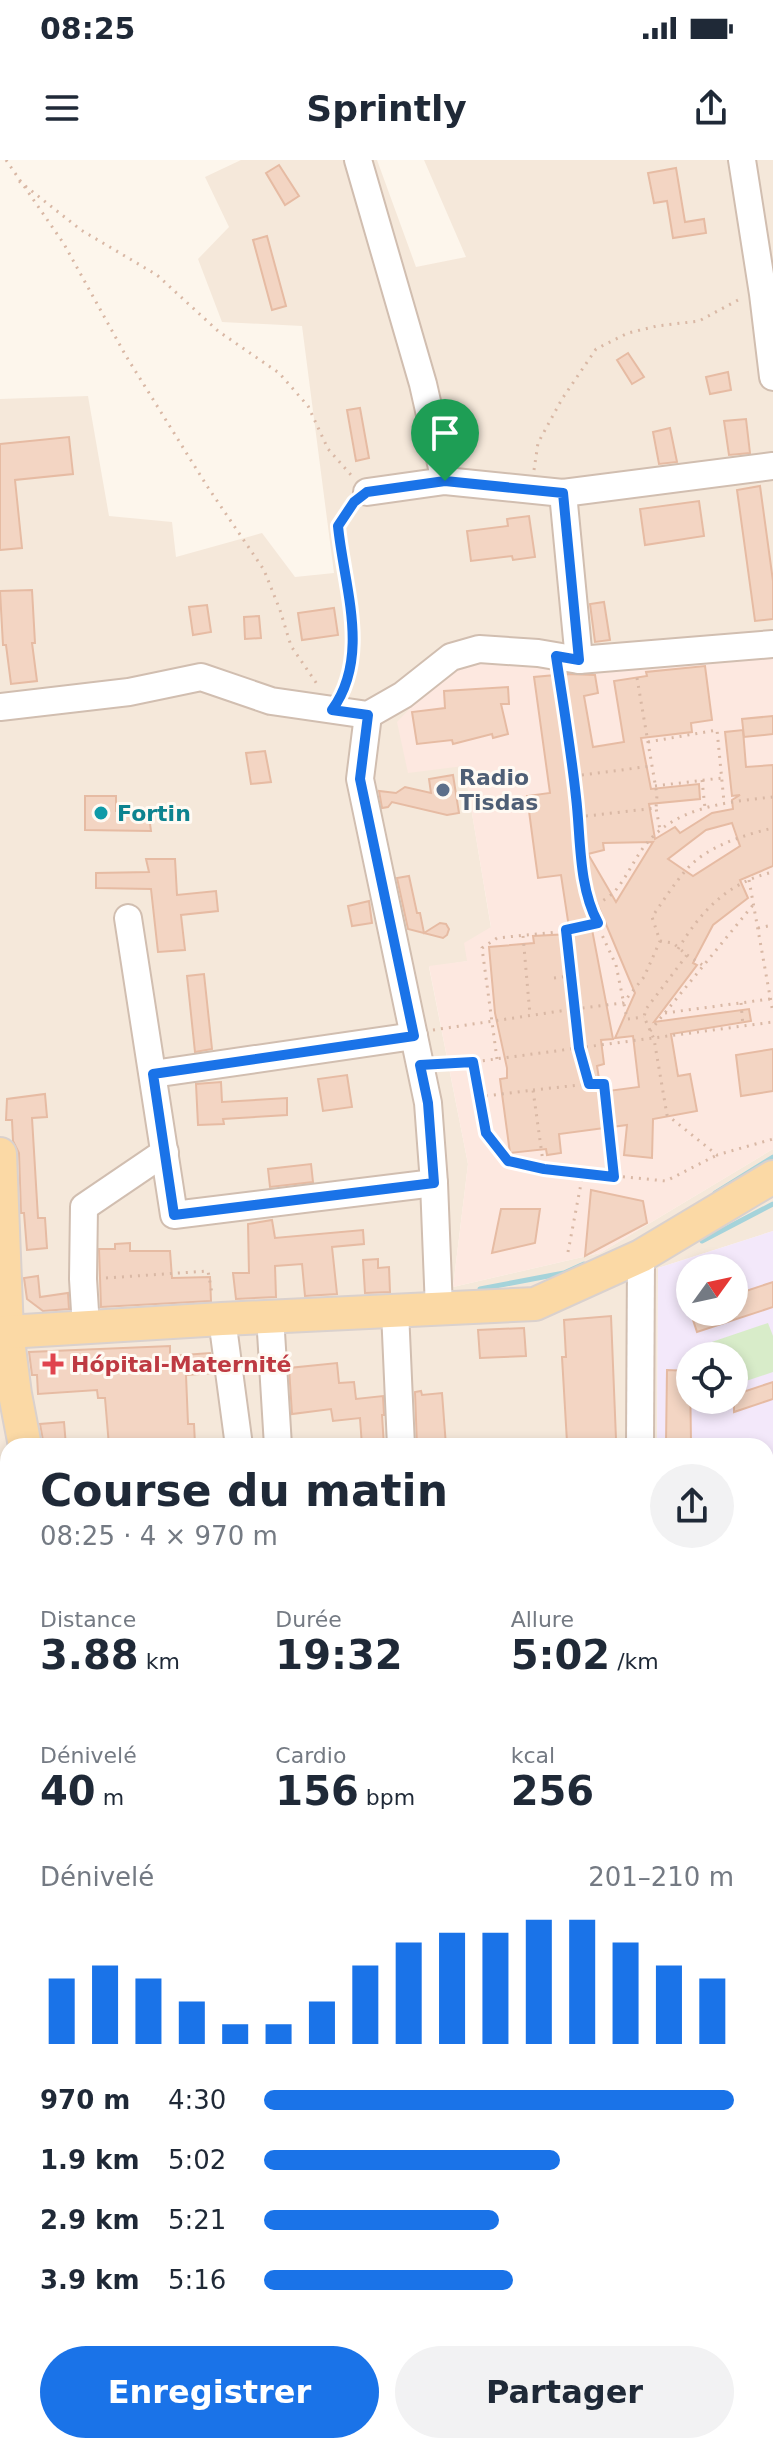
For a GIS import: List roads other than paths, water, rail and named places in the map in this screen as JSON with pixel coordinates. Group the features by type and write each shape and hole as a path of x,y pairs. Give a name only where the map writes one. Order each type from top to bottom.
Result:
{"main road":[{"path":"0,1154 4,1333 23,1438"},
{"path":"4,1333 270,1316 535,1304 641,1256 773,1177"}],"street":[{"path":"358,160 423,384 445,481"},
{"path":"742,160 768,294 773,377"},
{"path":"367,492 445,481 563,493 773,466"},
{"path":"563,493 567,658"},
{"path":"0,707 129,692 201,677 271,701 368,715 403,695 451,657 479,649 567,658 773,644"},
{"path":"368,715 360,779 428,1103 439,1309"},
{"path":"128,918 174,1215 434,1183"},
{"path":"153,1074 414,1034"},
{"path":"86,1327 84,1207 165,1152"},
{"path":"640,1438 641,1256"},
{"path":"395,1311 401,1438"},
{"path":"270,1316 278,1438"},
{"path":"220,1319 238,1438"}],"waterway":[{"path":"715,1193 773,1157"},
{"path":"702,1241 773,1204"},
{"path":"480,1289 564,1273 584,1264"}],"place":[{"name":"Radio Tisdas","path":"443,790"},
{"name":"Fortin","path":"101,813"},
{"name":"Hópital-Maternité","path":"53,1364"}]}
